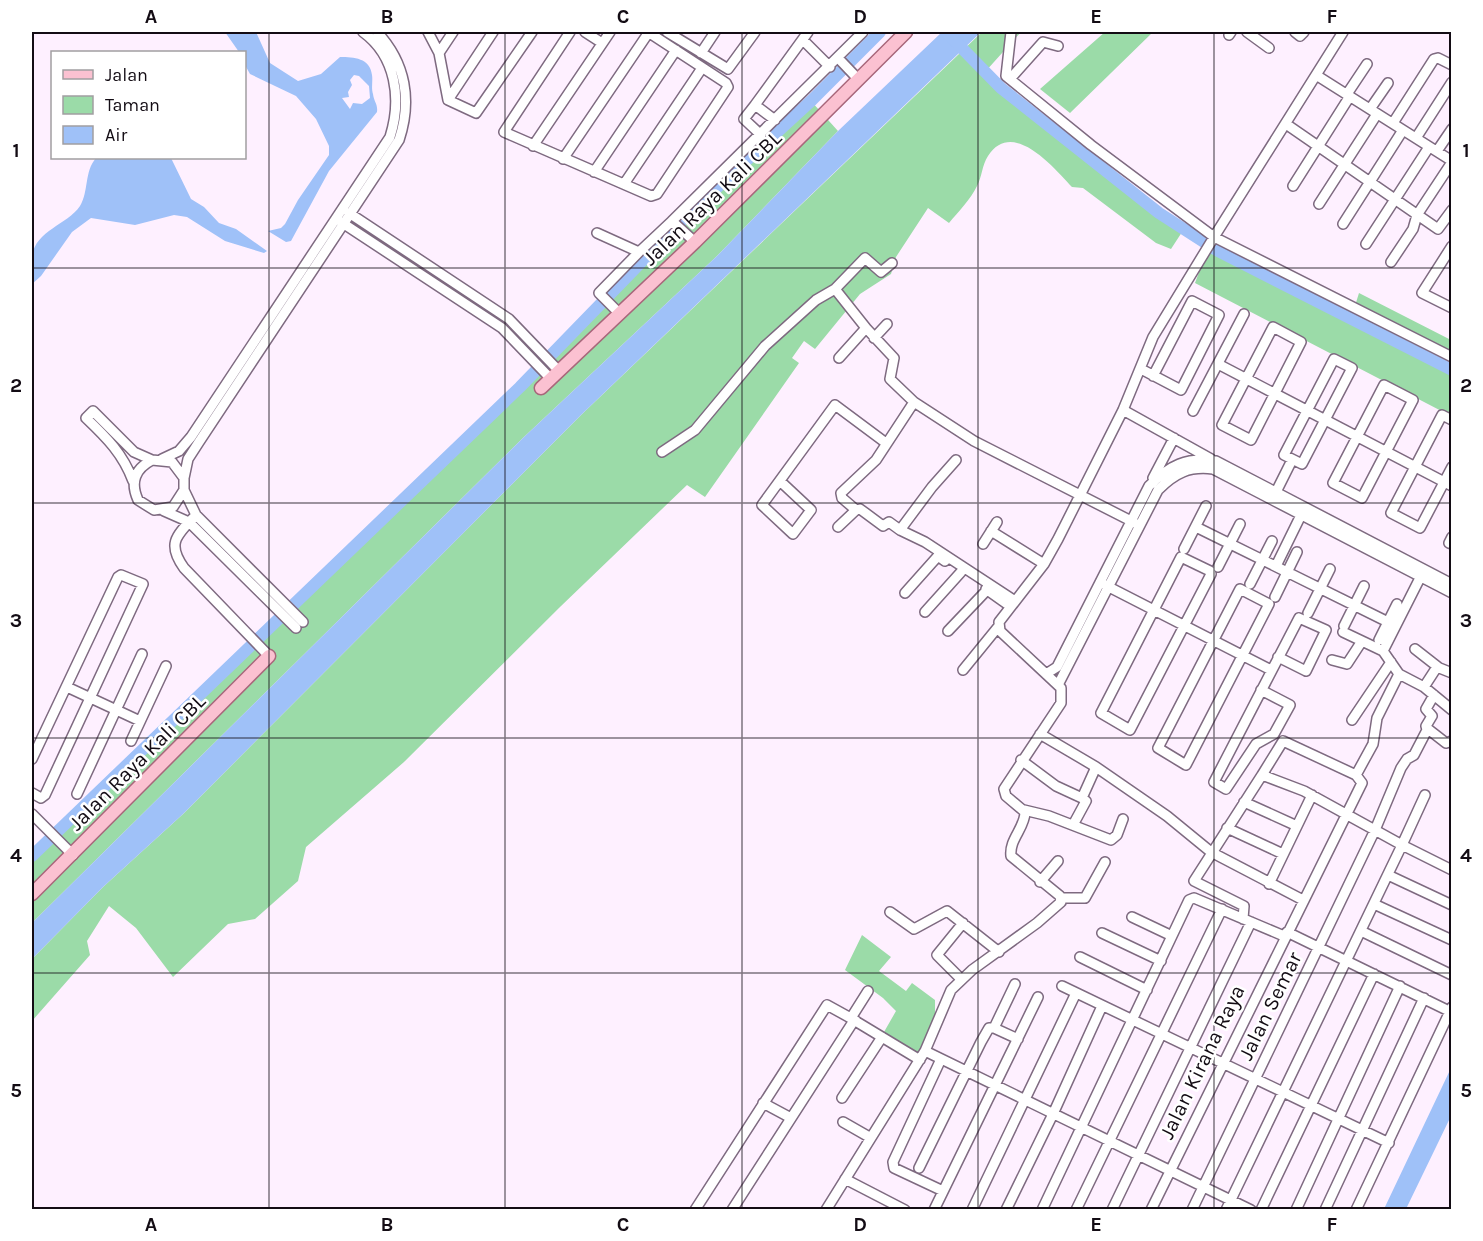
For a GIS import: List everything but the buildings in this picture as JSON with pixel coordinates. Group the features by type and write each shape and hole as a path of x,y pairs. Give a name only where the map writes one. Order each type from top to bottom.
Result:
{"main road":[{"name":"Jalan Raya Kali CBL","path":"541,388 551,370 620,314 906,32"},
{"name":"Jalan Raya Kali CBL","path":"32,894 73,855 264,651"}],"street":[{"path":"348,212 390,137 398,104 396,87 386,58 363,32"},
{"path":"134,481 137,472 179,451 191,437 348,212 390,158 405,123 407,104 400,68 394,54 377,32"},
{"path":"429,32 439,53 448,100"},
{"path":"439,53 453,32"},
{"path":"448,100 494,32"},
{"path":"448,100 476,113 480,110 532,32"},
{"path":"563,159 648,32 726,84 727,90 657,194 651,196 505,135 504,128 570,32"},
{"path":"585,32 602,43"},
{"path":"533,146 610,32"},
{"path":"701,53 715,32"},
{"path":"672,33 728,69 755,32"},
{"path":"620,314 599,292 639,252 675,224 863,32"},
{"path":"1011,32 1006,76 1091,145 1213,238 1452,357"},
{"path":"1247,32 1269,48"},
{"path":"1295,32 1300,36 1304,32"},
{"path":"963,670 1044,564 1123,410 1154,337 1213,238 1343,32"},
{"path":"761,135 744,119 805,36 830,67"},
{"path":"1010,79 1043,42 1058,46"},
{"path":"594,172 676,50"},
{"path":"1393,123 1434,59 1438,58 1452,65"},
{"path":"839,59 859,80"},
{"path":"1293,186 1367,64"},
{"path":"624,184 702,68"},
{"path":"1316,75 1452,162 1417,215 1413,229 1391,262"},
{"path":"1416,138 1452,82"},
{"path":"1319,204 1388,83"},
{"path":"755,105 775,120"},
{"path":"1286,124 1396,197 1438,229 1452,210"},
{"path":"1366,244 1396,197 1433,149 1452,129"},
{"path":"1343,224 1403,130"},
{"path":"348,212 509,319 539,350 551,370"},
{"path":"341,222 502,327 532,358 551,370"},
{"path":"299,625 291,617 282,601 196,515 184,490 184,478 188,459 341,222"},
{"path":"675,224 695,242"},
{"path":"597,233 639,252"},
{"path":"1452,246 1422,293 1449,306 1452,296"},
{"path":"662,452 695,430 765,346 816,300 835,289 865,258 881,272 892,263"},
{"path":"835,289 874,339 894,358 890,379 914,402 974,441 1136,523"},
{"path":"461,301 467,291"},
{"path":"1141,369 1181,390 1219,315 1192,301 1153,375"},
{"path":"1193,411 1244,314"},
{"path":"874,339 887,324"},
{"path":"1273,327 1301,342 1275,394 1251,440 1222,425 1273,327"},
{"path":"839,358 866,328"},
{"path":"1334,359 1352,368 1302,465 1284,455 1307,411 1334,359"},
{"path":"1218,364 1448,484"},
{"path":"1384,385 1413,400 1386,452 1362,498 1334,483 1384,385"},
{"path":"914,402 876,460 841,493 842,498 856,510 860,510 882,526 889,522 925,542 1013,604"},
{"path":"780,481 812,510 793,534 762,507 780,481 835,405 886,443"},
{"path":"1123,410 1275,495 1422,573 1452,593"},
{"path":"184,478 172,462 157,460 135,452 89,415 125,460 134,481 138,500 145,507 164,511 189,522 274,609 291,617"},
{"path":"1452,420 1442,415 1391,513 1420,528 1448,484 1452,467"},
{"path":"1058,685 1136,523 1149,486 1173,438"},
{"path":"1149,486 1164,471 1180,462 1197,459 1216,461"},
{"path":"900,530 932,487 956,460"},
{"path":"1275,495 1292,460"},
{"path":"1136,523 1158,490 1182,470 1198,467 1213,469 1275,495 1302,513 1422,573 1452,584"},
{"path":"164,511 173,507 184,490"},
{"path":"1184,549 1206,506"},
{"path":"838,527 856,510"},
{"path":"1276,566 1302,513"},
{"path":"196,515 176,538 175,555 183,568 264,651"},
{"path":"984,544 997,522"},
{"path":"1218,567 1240,524"},
{"path":"1196,527 1388,622"},
{"path":"991,531 1044,564"},
{"path":"1452,537 1449,543 1452,544"},
{"path":"1250,584 1272,540"},
{"path":"1275,597 1297,552"},
{"path":"905,593 938,556 987,590 1013,604"},
{"path":"1181,557 1210,571 1184,625 1130,730 1101,713 1181,557"},
{"path":"1308,613 1330,569"},
{"path":"925,612 961,572"},
{"path":"1383,651 1422,573"},
{"path":"32,759 118,577 121,575 143,584 45,795 41,798 32,793"},
{"path":"1106,585 1271,670"},
{"path":"1046,674 1057,667 1106,585"},
{"path":"1364,586 1344,629 1383,651 1399,674 1424,687 1452,710"},
{"path":"1240,589 1269,604 1242,655 1186,765 1158,748 1240,589"},
{"path":"948,631 987,590"},
{"path":"1379,640 1397,604"},
{"path":"1261,690 1290,705 1274,734 1256,744 1226,789 1214,782 1271,670 1278,657 1299,618 1326,630 1306,672 1278,657"},
{"path":"998,627 1058,685 1062,697 1061,703 1021,760 1004,789 1006,796 1024,810 1111,840 1117,835 1123,819"},
{"path":"1332,660 1346,664 1362,640"},
{"path":"1415,649 1438,667 1452,673"},
{"path":"77,794 142,654"},
{"path":"1352,720 1391,662"},
{"path":"130,741 166,666"},
{"path":"1424,687 1438,667"},
{"path":"1112,1209 1190,1048 1247,920 1244,906 1194,881 1283,741 1356,775 1374,744 1378,713 1399,674"},
{"path":"67,687 140,721"},
{"path":"1434,695 1426,709 1432,716 1426,726 1446,743 1452,741"},
{"name":"Jalan Semar","path":"1203,1186 1375,831 1401,768 1407,759 1414,756 1428,729"},
{"path":"1040,734 1096,767 1167,816 1211,852 1303,900"},
{"path":"1238,734 1256,744"},
{"path":"1021,760 1056,786 1086,801 1073,825"},
{"path":"1082,798 1096,767"},
{"path":"1262,775 1312,795 1345,815 1452,870"},
{"name":"Jalan Kirana Raya","path":"1151,1209 1285,934 1362,783 1356,775"},
{"path":"1269,884 1312,795"},
{"path":"1228,1205 1425,795"},
{"path":"1244,802 1297,826"},
{"path":"1024,810 1025,818 1012,841 1011,856 1061,898 1085,898 1105,862"},
{"path":"32,814 73,855"},
{"path":"1227,828 1283,854"},
{"path":"1040,882 1059,861"},
{"path":"1388,875 1452,905"},
{"path":"826,1209 920,1060 940,1021 948,995 961,979 1037,923 1059,904 1061,898"},
{"path":"1042,1209 1190,899 1222,909 1319,948 1450,1009 1356,1209"},
{"path":"1374,904 1452,940"},
{"path":"1076,1209 1222,909"},
{"path":"890,912 914,929 945,911 999,952"},
{"path":"1132,917 1172,936"},
{"path":"961,979 939,958 937,953 963,923"},
{"path":"1361,931 1452,975"},
{"path":"1102,933 1161,961"},
{"path":"1080,957 1148,990"},
{"path":"1261,1209 1374,974"},
{"path":"994,1028 1015,984"},
{"path":"1062,986 1338,1121 1389,1143"},
{"path":"1296,1209 1400,986"},
{"path":"732,1209 854,1020 868,992"},
{"path":"972,1209 1076,993"},
{"path":"934,1209 1038,998"},
{"path":"1325,1209 1424,998"},
{"path":"695,1209 826,1005 920,1060"},
{"path":"1006,1209 1053,1114 1102,1006"},
{"path":"919,1168 988,1029 994,1028 1018,1040"},
{"path":"842,1098 882,1037"},
{"path":"925,1051 1170,1169 1203,1186 1228,1205 1251,1209"},
{"path":"941,1059 892,1162 894,1168 943,1191"},
{"path":"763,1103 791,1118"},
{"path":"843,1122 871,1138"},
{"path":"845,1179 904,1209"},
{"path":"1192,1209 1203,1186"}],"green space":[{"path":"982,32 1021,32 985,72 1001,88 1159,213 1184,229 1171,249 1156,243 1083,188 1072,187 1033,150 1021,144 1009,142 998,146 988,156 979,182 968,201 949,223 928,208 896,257 891,274 860,294 815,349 804,341 792,358 799,363 705,497 687,485 404,762 306,847 298,881 255,919 228,924 173,977 136,928 109,906 87,941 90,955 32,1021 32,959 103,887 183,814 581,415"},
{"path":"1105,32 1153,32 1070,113 1040,89"},
{"path":"811,101 838,131 717,256 524,437 32,923 32,861"},
{"path":"1209,245 1451,370 1451,416 1195,283"},
{"path":"1359,293 1451,340 1451,357 1354,309"},
{"path":"862,935 891,957 879,971 906,991 912,983 935,1000 935,1019 918,1054 884,1032 896,1011 883,998 845,970"}],"water":[{"path":"225,32 256,32 270,63 298,81 321,74 340,57 360,60 371,69 372,92 377,112 329,171 291,241 286,242 268,231 281,228 285,224 298,200 329,155 329,146 316,119 296,96 250,74 246,67 246,51 238,51","holes":["354,75 359,76 369,86 370,98 362,104 353,103 350,109 342,98 349,97 348,92 352,85 350,80"]},
{"path":"942,32 981,32 581,415 183,814 103,887 32,959 32,923 524,437 717,256 838,131"},
{"path":"95,159 171,159 191,199 204,207 219,223 236,229 267,251 264,253 225,241 187,217 174,215 135,225 91,218 72,232 41,276 32,284 31,262 35,247 39,240 80,206 92,163"},
{"path":"1451,1068 1451,1116 1406,1209 1384,1209"}],"waterway":[{"path":"32,856 520,387 685,217 812,100 880,32"},
{"path":"946,32 1001,88 1159,213 1218,251 1452,370"}]}
